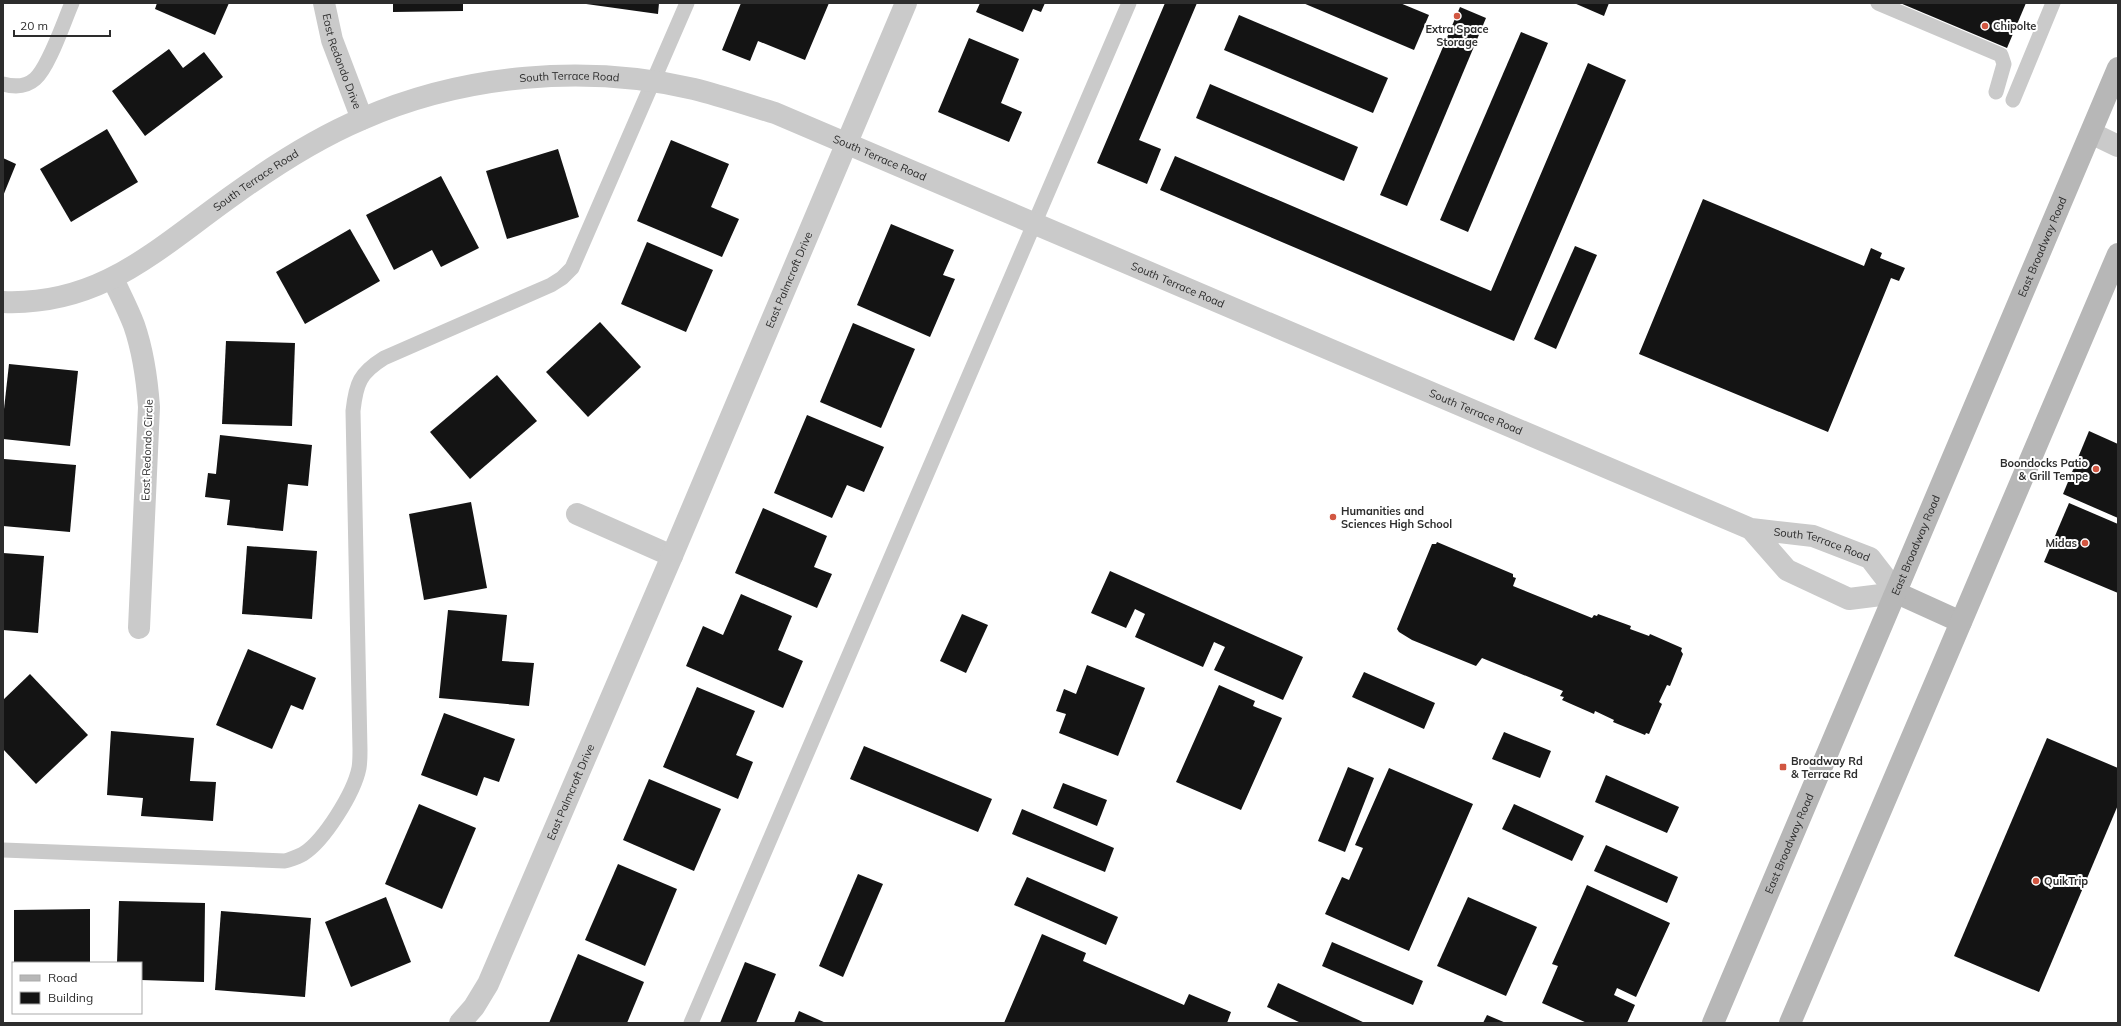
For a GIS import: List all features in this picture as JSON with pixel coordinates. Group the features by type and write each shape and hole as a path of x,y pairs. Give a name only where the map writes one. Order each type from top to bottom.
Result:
{"main road":[{"name":"East Broadway Road","path":"1713,1023 2118,68"},
{"path":"1790,1023 2118,254"},
{"path":"1896,593 1961,622"}],"street":[{"name":"East Redondo Drive","path":"324,3 332,40 362,119"},
{"name":"East Palmcroft Drive","path":"460,1023 474,1007 488,984 672,556 906,3"},
{"name":"South Terrace Road","path":"3,302 22,303 63,298 113,279 138,264 277,166 324,138 362,119 438,93 509,80 581,76 612,77 653,82 693,89 775,113 1751,529 1813,536 1870,558 1896,593 1849,599 1787,570 1751,529"},
{"path":"2091,133 2118,146"},
{"name":"East Redondo Circle","path":"113,279 134,324 147,379 149,407 139,628"},
{"path":"578,514 672,556"}],"lane":[{"path":"3,84 12,86 24,85 35,79 43,70 72,3"},
{"path":"3,850 285,861 301,855 314,846 326,833 354,784 358,769 360,750 353,411 360,379 370,367 384,358 551,285 562,278 578,256 687,3"},
{"path":"691,1023 1129,3"},
{"path":"1878,3 2002,55 2004,64 1996,92"},
{"path":"2013,100 2053,3"}],"building":[{"path":"157,3 229,3 215,35 155,9"},
{"path":"393,3 463,3 463,11 393,12"},
{"path":"579,3 659,3 658,14"},
{"path":"741,3 829,3 805,60 758,41 750,61 722,50"},
{"path":"980,3 1045,3 1041,12 1033,9 1023,32 976,12"},
{"path":"1165,3 1197,3 1139,140 1161,149 1147,184 1097,163"},
{"path":"1303,3 1400,3 1429,15 1414,50"},
{"path":"1574,3 1609,3 1604,16"},
{"name":"Chipolte","path":"1900,3 2026,3 2007,48"},
{"path":"1460,7 1486,18 1407,206 1380,195"},
{"path":"1239,15 1388,78 1373,113 1224,50"},
{"path":"1521,32 1548,43 1468,232 1440,220"},
{"path":"969,38 1019,59 1001,103 1022,112 1009,142 938,112"},
{"path":"169,49 183,68 204,52 223,77 145,136 112,91"},
{"path":"1588,63 1626,80 1514,341 1160,190 1175,156 1491,291"},
{"path":"1210,84 1358,147 1344,181 1196,118"},
{"path":"107,129 138,182 71,222 40,169"},
{"path":"671,140 729,164 711,207 739,219 722,257 637,221"},
{"path":"558,149 579,217 507,239 486,171"},
{"path":"3,158 16,164 3,196"},
{"path":"441,176 479,248 441,267 432,250 394,270 366,215"},
{"path":"1703,199 1864,266 1871,248 1882,253 1880,258 1905,268 1899,281 1891,278 1828,432 1639,354"},
{"path":"891,224 954,250 943,275 955,279 930,337 857,305"},
{"path":"350,229 380,281 305,324 276,272"},
{"path":"647,242 713,270 686,332 621,304"},
{"path":"1575,246 1597,255 1556,349 1534,339"},
{"path":"600,322 641,367 588,417 546,372"},
{"path":"853,323 915,349 881,428 820,402"},
{"path":"226,341 295,343 292,426 222,424"},
{"path":"9,364 78,371 70,446 3,439 3,418"},
{"path":"497,375 537,421 470,479 430,432"},
{"path":"807,415 884,447 864,492 847,485 832,518 774,493"},
{"name":"Boondocks Patio & Grill Tempe","path":"2089,431 2118,444 2118,518 2063,494"},
{"path":"220,435 312,445 308,486 288,484 283,531 227,525 230,500 205,497 208,473 216,474"},
{"path":"4,459 76,465 70,532 3,526"},
{"path":"471,502 487,588 424,600 409,514"},
{"name":"Midas","path":"2069,503 2118,524 2118,593 2044,562"},
{"path":"763,508 827,536 814,567 832,574 817,608 735,573"},
{"name":"Humanities and Sciences High School","path":"1437,542 1513,574 1513,577 1516,578 1513,586 1592,618 1594,615 1597,616 1598,614 1631,626 1630,629 1649,636 1650,634 1682,648 1681,651 1683,654 1670,686 1667,685 1659,702 1662,704 1649,734 1646,733 1645,735 1613,722 1614,720 1595,711 1594,714 1562,700 1564,697 1560,696 1563,691 1482,658 1476,666 1412,640 1399,632 1397,629 1432,544 1436,544"},
{"path":"247,546 317,551 312,619 242,614"},
{"path":"3,553 44,556 38,633 3,630"},
{"path":"1110,571 1303,657 1283,700 1214,670 1225,647 1214,642 1203,667 1135,637 1145,614 1135,609 1126,628 1091,613"},
{"path":"741,594 792,616 778,650 803,661 783,708 686,666 703,626 723,635"},
{"path":"448,610 507,615 502,661 534,663 529,706 439,698"},
{"path":"962,614 988,625 966,673 940,661"},
{"path":"248,649 316,678 303,710 291,705 272,749 216,725"},
{"path":"1087,665 1145,688 1118,756 1059,733 1066,714 1056,711 1064,689 1076,694"},
{"path":"1364,672 1435,703 1424,729 1352,697"},
{"path":"30,674 88,735 36,784 3,749 3,700"},
{"path":"1219,685 1255,701 1253,706 1282,718 1241,810 1176,782"},
{"path":"697,687 755,711 736,755 753,762 738,799 663,767"},
{"path":"444,713 515,739 499,782 484,777 477,796 421,775"},
{"path":"111,731 194,738 190,781 216,782 213,821 141,816 143,798 107,795"},
{"path":"1504,732 1551,751 1540,778 1492,759"},
{"name":"QuikTrip","path":"2047,738 2118,768 2118,805 2039,992 1954,956"},
{"path":"864,746 992,799 978,832 850,779"},
{"path":"1348,767 1374,778 1345,852 1318,841"},
{"path":"1389,768 1473,804 1409,951 1325,914 1342,877 1349,880 1363,848 1355,845"},
{"path":"1606,775 1679,807 1667,833 1595,802"},
{"path":"649,779 721,809 694,871 623,840"},
{"path":"1063,783 1107,800 1097,826 1053,808"},
{"path":"419,804 476,828 442,909 385,884"},
{"path":"1514,804 1584,836 1572,861 1502,829"},
{"path":"1022,809 1114,848 1105,872 1012,834"},
{"path":"1606,845 1678,877 1667,903 1594,871"},
{"path":"618,864 677,889 645,966 585,940"},
{"path":"858,874 883,884 843,977 819,966"},
{"path":"1027,877 1118,917 1106,945 1014,905"},
{"path":"1587,885 1670,923 1636,997 1617,988 1614,995 1635,1005 1627,1023 1587,1023 1542,1003 1558,966 1552,964"},
{"path":"386,897 411,962 351,987 325,922"},
{"path":"1468,897 1537,927 1506,996 1437,966"},
{"path":"119,901 205,903 204,982 142,980 142,962 117,962"},
{"path":"90,909 90,962 14,962 14,910"},
{"path":"221,911 311,918 305,997 215,990"},
{"path":"1042,934 1086,953 1083,961 1184,1005 1189,994 1231,1012 1227,1023 1004,1023"},
{"path":"1332,942 1423,981 1413,1005 1322,966"},
{"path":"578,954 644,982 627,1023 549,1023"},
{"path":"745,962 776,974 756,1023 720,1023"},
{"path":"1278,983 1365,1023 1301,1023 1267,1007"},
{"path":"799,1011 826,1023 794,1023"},
{"path":"1487,1015 1506,1023 1483,1023"}],"place":[{"name":"Extra Space Storage","path":"1457,16"},
{"name":"Chipolte","path":"1985,26"},
{"name":"Boondocks Patio & Grill Tempe","path":"2096,469"},
{"name":"Humanities and Sciences High School","path":"1333,517"},
{"name":"Midas","path":"2085,543"},
{"name":"Broadway Rd & Terrace Rd","path":"1783,767"},
{"name":"QuikTrip","path":"2036,881"}]}
